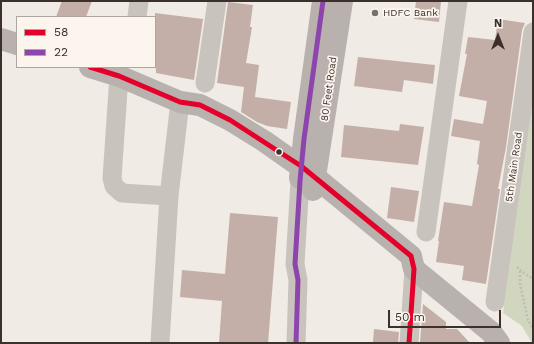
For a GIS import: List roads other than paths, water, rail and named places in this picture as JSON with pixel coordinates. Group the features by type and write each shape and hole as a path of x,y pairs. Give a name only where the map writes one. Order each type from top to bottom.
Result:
{"main road":[{"name":"80 Feet Road","path":"307,179 323,1"},
{"name":"80 Feet Road","path":"307,179 342,1"},
{"path":"1,39 16,44"},
{"path":"93,68 119,76 180,102 200,105 230,120 411,256 414,269 491,332 499,343"}],"street":[{"path":"136,16 139,1"},
{"path":"205,82 217,1"},
{"path":"426,232 458,1"},
{"name":"5th Main Road","path":"496,302 533,32"},
{"path":"119,76 112,178 114,186 122,193 169,196"},
{"path":"160,343 169,196 180,102"},
{"path":"296,343 298,280 307,264 307,179"},
{"path":"409,343 414,269"}],"place":[{"name":"HDFC Bank","path":"375,13"}]}
